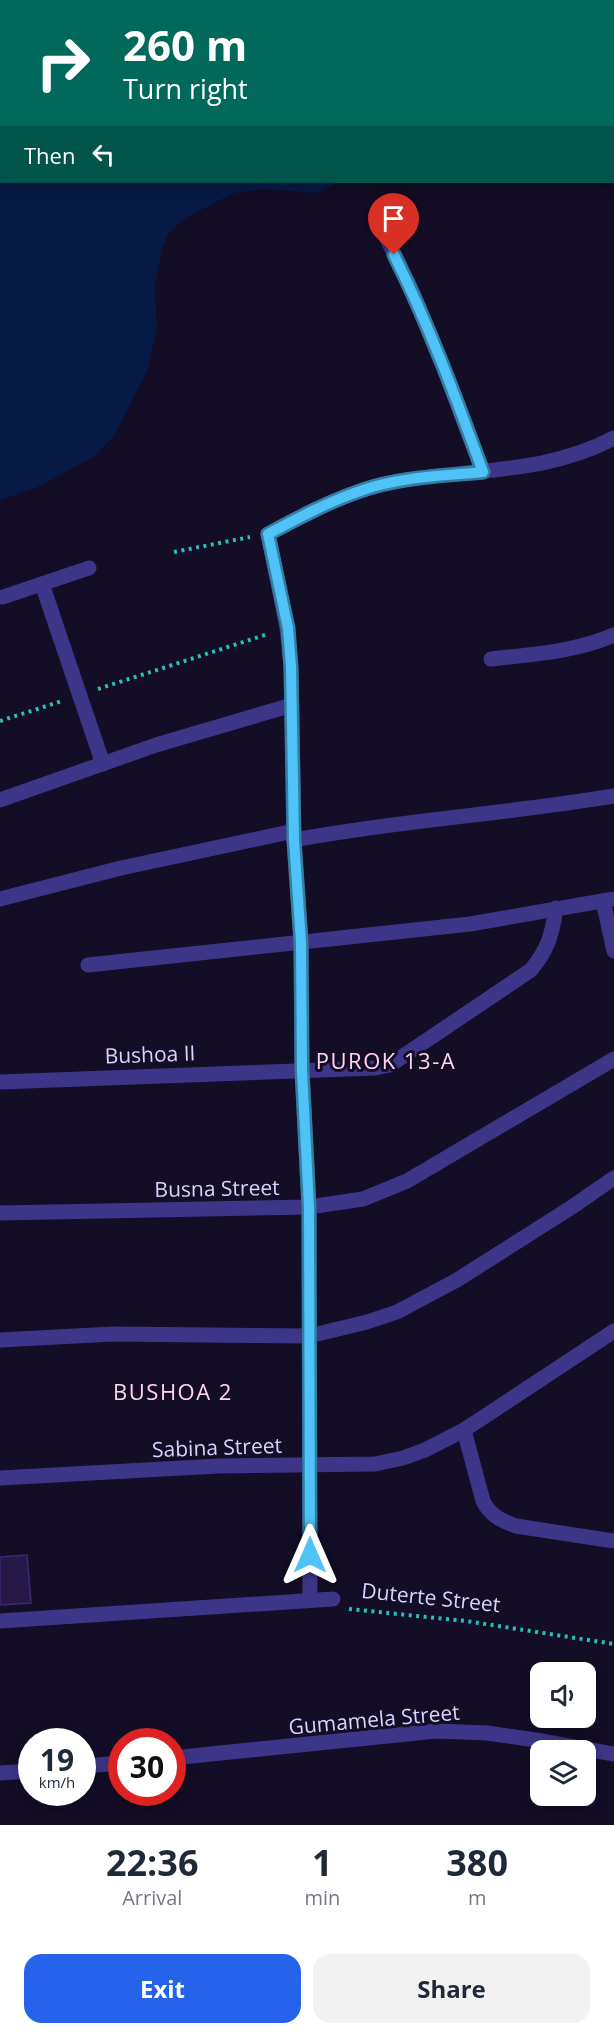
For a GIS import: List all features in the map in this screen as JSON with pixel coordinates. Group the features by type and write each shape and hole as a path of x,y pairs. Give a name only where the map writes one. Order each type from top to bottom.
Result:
{"street":[{"path":"376,216 413,293 483,472"},
{"path":"310,1600 309,1207 302,1070 301,942 294,835 291,667 288,628 268,534 317,508 361,490 395,482 549,463 577,455 614,438"},
{"path":"3,597 89,568"},
{"path":"42,584 103,764"},
{"path":"491,659 562,651 614,635"},
{"path":"0,800 156,745 292,705"},
{"path":"0,899 121,868 294,835 335,832 614,796"},
{"path":"88,965 470,924 609,900 614,951"},
{"name":"Bushoa II","path":"0,1082 375,1068 390,1065 531,970 544,954 553,931 556,908"},
{"name":"Busna Street","path":"0,1213 309,1207 363,1200 399,1185 614,1059"},
{"path":"0,1340 113,1334 309,1336 367,1322 398,1312 457,1280 614,1178"},
{"name":"Sabina Street","path":"0,1478 218,1466 375,1464 403,1458 425,1450 464,1430 614,1331"},
{"path":"464,1430 483,1501 494,1516 516,1526 614,1541"},
{"name":"Duterte Street","path":"0,1621 333,1599"},
{"name":"Gumamela Street","path":"186,1757 436,1731 487,1733 614,1755"},
{"path":"0,1773 18,1772"}],"path":[{"path":"174,552 268,534"},
{"path":"0,721 288,628"},
{"name":"Duterte Street","path":"333,1599 333,1608 466,1621 614,1644"}],"water":[{"path":"0,183 337,183 316,193 263,189 234,193 185,218 169,233 162,247 155,287 157,329 147,371 114,436 95,456 40,486 0,500"}],"building":[{"path":"27,1555 31,1603 0,1605 0,1557"}],"district":[{"name":"PUROK 13-A","path":"386,1060"},
{"name":"BUSHOA 2","path":"173,1391"}],"route":[{"path":"310,1555 309,1207 302,1070 301,942 294,840 291,667 288,628 268,534 317,508 361,490 395,482 483,472 413,293 394,255"}]}
